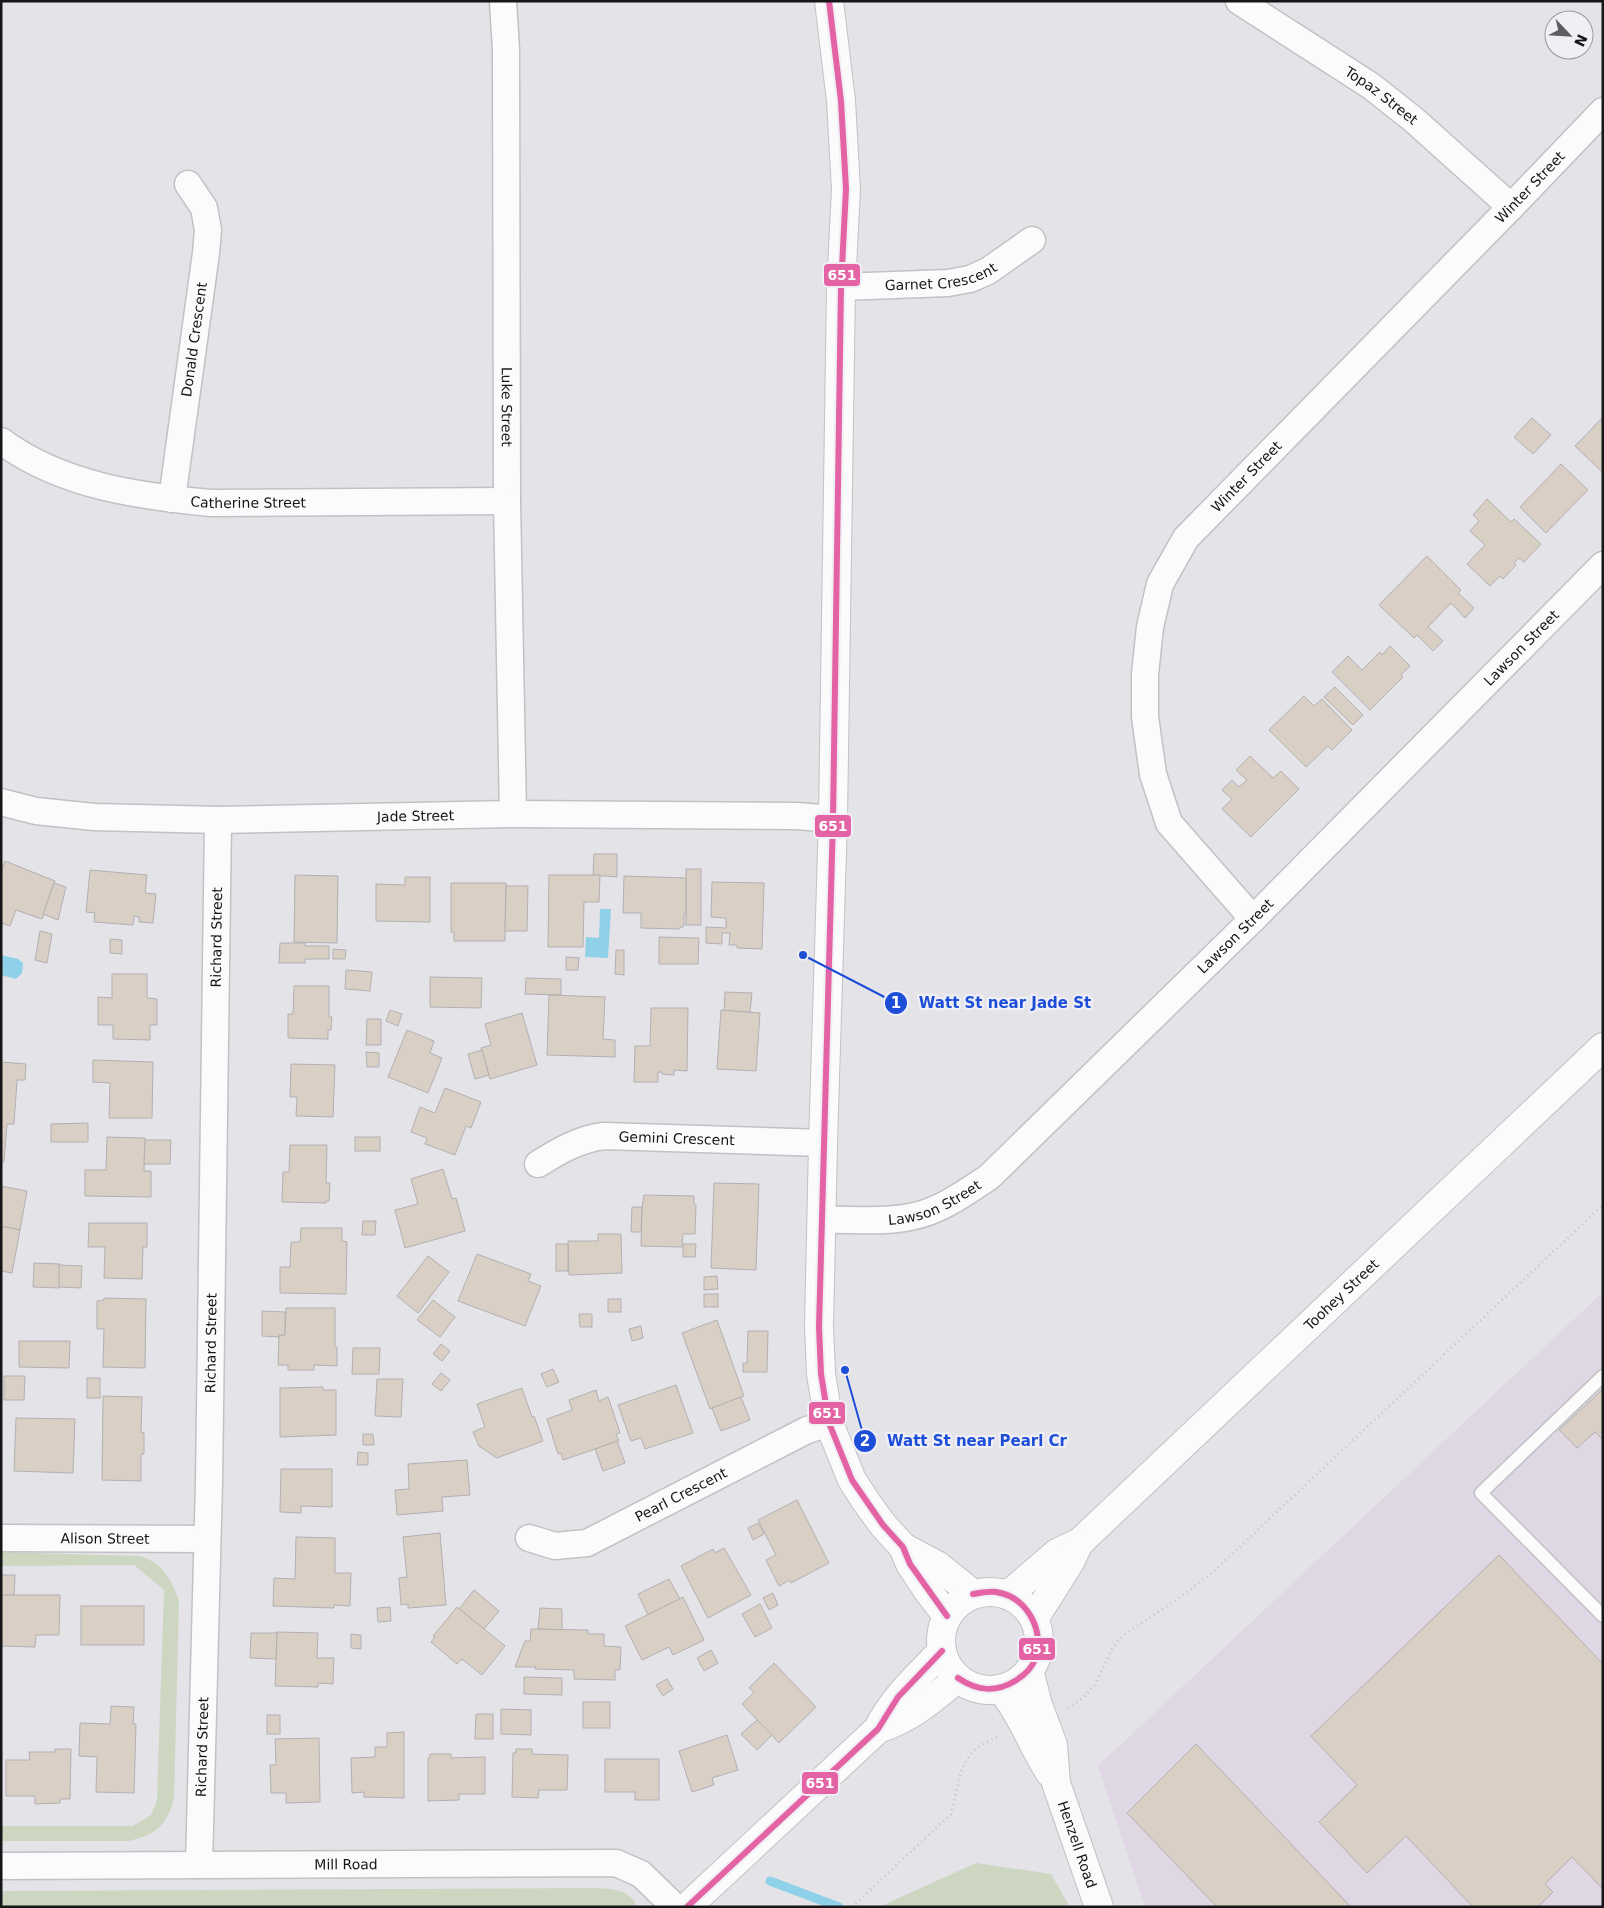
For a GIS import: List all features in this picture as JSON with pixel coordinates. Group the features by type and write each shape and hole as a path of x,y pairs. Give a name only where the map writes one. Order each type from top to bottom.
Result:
{"main road":[{"path":"829,1 841,101 846,190 841,287 833,819 819,1327 821,1374 829,1424 841,1456 857,1487 883,1525 903,1547 937,1565 973,1594"},
{"name":"Toohey Street","path":"1008,1595 1057,1553 1080,1542 1603,1047"},
{"name":"Toohey Street","path":"1034,1619 1070,1562 1080,1542"},
{"path":"903,1547 910,1564 948,1616"},
{"path":"991,1592 1008,1595 1023,1604 1034,1619 1037,1627 1037,1654 1029,1670 1016,1682 1001,1688 978,1688 964,1683 948,1666 942,1651 941,1633 948,1616 958,1603 973,1594 991,1592"},
{"path":"687,1907 878,1729 885,1715 942,1651"},
{"name":"Henzell Road","path":"1029,1670 1038,1705 1054,1746 1056,1783"},
{"path":"878,1729 894,1724 923,1707 958,1678"},
{"name":"Henzell Road","path":"1001,1688 1020,1715 1038,1755 1056,1783 1099,1907"}],"street":[{"name":"Luke Street","path":"503,1 506,50 507,501 513,814"},
{"name":"Topaz Street","path":"1239,1 1370,86 1414,120 1511,207"},
{"name":"Winter Street","path":"1253,919 1170,823 1153,774 1145,717 1145,674 1150,627 1160,584 1186,538 1603,111"},
{"name":"Donald Crescent","path":"172,499 207,238 204,208 188,184"},
{"name":"Garnet Crescent","path":"841,287 948,283 970,279 988,271 1032,240"},
{"name":"Catherine Street","path":"1,441 42,467 83,482 172,499 220,503 507,501"},
{"name":"Lawson Street","path":"822,1220 910,1217 934,1210 966,1193 996,1170 1253,919 1603,565"},
{"name":"Jade Street","path":"1,802 36,811 94,817 218,820 513,814 797,816 833,819"},
{"name":"Richard Street","path":"199,1865 208,1539 218,820"},
{"name":"Gemini Crescent","path":"538,1164 568,1146 590,1138 604,1136 823,1143"},
{"name":"Pearl Crescent","path":"530,1538 555,1546 587,1543 806,1430 829,1424"},
{"name":"Alison Street","path":"1,1538 208,1539"},
{"name":"Mill Road","path":"1,1866 616,1863 640,1874 675,1907"}],"lane":[{"path":"1603,1376 1480,1492 1603,1616"}],"path":[{"path":"1062,1711 1082,1699 1095,1686 1113,1647 1124,1635 1212,1573 1603,1205"},
{"path":"852,1907 951,1814 961,1772 966,1760 974,1751 983,1744 1007,1734"}],"shaded area":[{"path":"1603,1292 1603,1907 1145,1907 1098,1766"}],"green space":[{"path":"1,1552 139,1556 160,1567 173,1586 179,1601 174,1798 164,1822 146,1836 129,1841 1,1841 1,1826 133,1826 151,1815 157,1800 164,1590 134,1565 1,1566"},
{"path":"976,1863 1051,1874 1070,1907 879,1907"},
{"path":"597,1888 615,1890 626,1894 634,1901 637,1907 1,1907 1,1891"}],"water":[{"path":"600,909 611,909 608,958 585,957 586,937 599,938"},
{"path":"1,955 18,959 23,963 22,973 16,979 1,975"}],"building":[{"path":"1603,417 1603,473 1575,446"},
{"path":"1532,418 1551,435 1533,454 1514,437"},
{"path":"1561,464 1588,490 1546,533 1520,507"},
{"path":"1487,499 1511,522 1514,519 1541,544 1524,562 1519,558 1514,563 1516,565 1503,579 1500,576 1490,586 1467,564 1485,545 1470,531 1479,521 1473,515"},
{"path":"1427,556 1461,590 1458,593 1474,608 1465,618 1451,603 1428,627 1443,641 1433,651 1417,635 1414,638 1379,605"},
{"path":"1390,646 1410,666 1401,675 1403,677 1370,710 1332,672 1348,656 1362,670 1380,652 1382,655"},
{"path":"1335,687 1363,715 1353,725 1324,697"},
{"path":"1304,696 1314,706 1322,699 1352,730 1332,750 1328,746 1306,767 1269,730"},
{"path":"1250,756 1273,778 1281,771 1299,789 1251,837 1222,809 1232,799 1222,790 1232,780 1239,787 1247,780 1236,770"},
{"path":"594,854 617,854 617,877 593,875"},
{"path":"5,861 55,881 42,919 16,910 10,926 1,923 1,872"},
{"path":"686,869 701,869 701,925 686,925"},
{"path":"90,870 147,875 145,893 156,894 153,923 139,922 139,917 134,916 133,925 94,922 95,913 86,912"},
{"path":"295,875 338,876 337,943 294,942"},
{"path":"549,875 600,875 599,902 584,902 583,947 548,947"},
{"path":"624,876 686,878 684,926 678,929 641,928 641,913 623,913"},
{"path":"405,877 430,877 430,922 376,921 376,884 405,885"},
{"path":"712,882 764,883 762,949 737,948 737,945 729,945 730,933 722,933 722,944 706,943 706,927 726,928 726,918 711,917"},
{"path":"54,883 66,887 58,920 43,914"},
{"path":"451,883 506,883 505,941 454,941 454,932 451,932"},
{"path":"506,886 528,886 527,931 505,931"},
{"path":"40,931 52,934 47,963 35,960"},
{"path":"659,937 699,938 698,964 659,964"},
{"path":"110,939 122,940 122,954 110,953"},
{"path":"280,943 305,943 305,946 329,946 329,959 305,959 305,963 279,963"},
{"path":"333,949 346,950 345,959 333,959"},
{"path":"616,950 624,950 624,975 615,974"},
{"path":"566,957 579,958 578,970 566,970"},
{"path":"346,970 372,972 370,991 345,989"},
{"path":"112,974 147,974 147,998 157,999 157,1025 150,1025 150,1040 113,1039 113,1025 98,1025 98,997 112,998"},
{"path":"430,977 482,978 481,1008 430,1007"},
{"path":"526,978 561,979 561,995 525,994"},
{"path":"294,986 329,986 329,1017 332,1017 331,1030 328,1030 328,1039 288,1038 288,1014 293,1014"},
{"path":"725,992 752,993 750,1012 724,1011"},
{"path":"549,995 605,997 603,1039 615,1040 615,1057 547,1055"},
{"path":"651,1008 688,1008 687,1071 674,1070 674,1075 658,1072 658,1082 634,1082 635,1046 650,1046"},
{"path":"390,1010 402,1014 398,1026 386,1021"},
{"path":"721,1010 760,1013 756,1071 717,1069"},
{"path":"522,1013 537,1065 490,1079 481,1048 491,1045 485,1024"},
{"path":"367,1019 381,1019 381,1045 366,1045"},
{"path":"407,1030 434,1041 430,1053 442,1058 428,1093 388,1077"},
{"path":"482,1050 489,1075 475,1079 468,1054"},
{"path":"366,1052 379,1053 379,1067 367,1067"},
{"path":"93,1060 153,1062 152,1118 109,1118 110,1083 93,1082"},
{"path":"1,1062 26,1064 25,1080 17,1080 14,1124 7,1124 4,1162 1,1161"},
{"path":"291,1064 335,1065 333,1117 296,1116 297,1097 290,1097"},
{"path":"445,1088 481,1102 471,1128 466,1126 455,1155 425,1144 427,1138 411,1132 420,1107 435,1113"},
{"path":"88,1123 88,1142 51,1142 51,1124"},
{"path":"107,1137 145,1138 144,1171 151,1171 151,1197 85,1196 85,1170 106,1170"},
{"path":"355,1137 380,1137 380,1151 355,1151"},
{"path":"145,1140 171,1140 170,1164 144,1164"},
{"path":"290,1145 327,1145 326,1183 330,1183 329,1201 326,1201 326,1203 282,1202 283,1172 289,1172"},
{"path":"443,1169 452,1199 456,1198 465,1231 405,1248 395,1210 418,1204 411,1179"},
{"path":"714,1183 759,1184 756,1270 711,1268"},
{"path":"1,1186 27,1191 20,1230 1,1226"},
{"path":"644,1195 694,1196 694,1204 696,1205 695,1234 683,1234 682,1247 641,1246"},
{"path":"632,1207 642,1207 641,1232 631,1232"},
{"path":"363,1221 376,1221 375,1235 362,1235"},
{"path":"89,1223 147,1223 147,1247 143,1247 142,1279 104,1278 105,1247 88,1247"},
{"path":"1,1226 20,1230 12,1273 1,1271"},
{"path":"301,1228 342,1228 342,1241 347,1242 346,1294 280,1293 280,1267 290,1267 291,1242 300,1242"},
{"path":"598,1234 621,1234 622,1273 569,1275 568,1241 598,1241"},
{"path":"556,1244 568,1244 568,1271 556,1271"},
{"path":"683,1244 696,1244 695,1257 683,1257"},
{"path":"477,1254 531,1274 528,1281 541,1286 525,1326 458,1301"},
{"path":"428,1256 449,1272 418,1313 397,1296"},
{"path":"34,1263 60,1264 59,1288 33,1287"},
{"path":"59,1265 82,1266 81,1288 59,1287"},
{"path":"717,1276 718,1289 704,1290 704,1277"},
{"path":"704,1294 718,1294 718,1307 704,1307"},
{"path":"104,1298 146,1299 145,1368 103,1367 104,1329 97,1329 97,1301 104,1300"},
{"path":"608,1299 621,1299 621,1312 608,1312"},
{"path":"433,1300 455,1317 440,1337 417,1320"},
{"path":"286,1308 335,1308 337,1366 314,1365 314,1370 288,1370 288,1365 278,1365 279,1335 285,1335"},
{"path":"262,1311 285,1312 285,1335 279,1335 279,1337 262,1336"},
{"path":"579,1314 592,1314 592,1327 580,1327"},
{"path":"717,1320 744,1396 710,1409 682,1333"},
{"path":"641,1326 643,1338 632,1341 629,1329"},
{"path":"748,1331 768,1331 767,1372 743,1372 743,1363 747,1363"},
{"path":"19,1341 70,1341 69,1368 19,1367"},
{"path":"441,1344 450,1351 442,1361 433,1354"},
{"path":"353,1348 380,1348 379,1374 352,1374"},
{"path":"553,1369 559,1382 547,1387 541,1374"},
{"path":"441,1373 450,1380 441,1391 432,1384"},
{"path":"4,1376 25,1376 24,1400 4,1400"},
{"path":"87,1378 100,1378 100,1398 87,1398"},
{"path":"377,1379 403,1379 401,1417 375,1416"},
{"path":"676,1385 693,1433 645,1449 641,1438 631,1441 618,1405"},
{"path":"323,1387 323,1390 336,1390 336,1435 280,1437 280,1388"},
{"path":"522,1388 543,1441 497,1458 479,1446 473,1432 485,1427 477,1404"},
{"path":"1603,1389 1603,1440 1595,1432 1577,1448 1559,1430"},
{"path":"596,1390 599,1401 608,1397 620,1433 616,1434 619,1441 563,1460 561,1453 558,1454 547,1419 572,1410 569,1400"},
{"path":"103,1396 142,1397 141,1432 144,1433 144,1454 141,1454 141,1481 102,1480"},
{"path":"741,1397 750,1420 721,1431 712,1408"},
{"path":"16,1418 75,1419 73,1473 14,1471"},
{"path":"363,1434 373,1434 374,1445 363,1445"},
{"path":"617,1441 625,1463 603,1471 595,1449"},
{"path":"358,1452 368,1453 368,1465 357,1465"},
{"path":"467,1460 470,1495 442,1497 443,1511 397,1515 395,1490 409,1489 408,1464"},
{"path":"281,1469 332,1469 332,1507 301,1506 301,1513 280,1512"},
{"path":"797,1500 829,1563 791,1583 790,1580 779,1586 766,1560 776,1555 758,1520"},
{"path":"758,1523 764,1534 753,1540 748,1528"},
{"path":"440,1533 446,1605 408,1608 408,1604 401,1605 399,1578 407,1577 403,1537"},
{"path":"296,1537 335,1538 335,1573 351,1573 350,1606 334,1605 334,1608 273,1606 274,1578 295,1579"},
{"path":"724,1548 751,1595 708,1618 681,1566 713,1549 715,1553"},
{"path":"1499,1555 1603,1664 1603,1889 1572,1857 1545,1884 1553,1892 1538,1907 1473,1907 1406,1836 1367,1873 1319,1822 1357,1785 1311,1736"},
{"path":"1,1575 15,1575 14,1595 1,1595"},
{"path":"669,1579 680,1599 648,1615 638,1594"},
{"path":"474,1590 499,1611 484,1629 459,1609"},
{"path":"773,1593 778,1605 769,1610 763,1598"},
{"path":"1,1595 60,1595 59,1635 36,1635 35,1647 1,1646"},
{"path":"683,1597 704,1640 673,1655 669,1647 642,1660 625,1626"},
{"path":"760,1604 772,1628 755,1637 742,1614"},
{"path":"81,1606 144,1606 144,1645 81,1645"},
{"path":"390,1607 391,1621 378,1622 377,1608"},
{"path":"457,1607 505,1646 482,1675 462,1659 457,1664 431,1642 435,1637 433,1636"},
{"path":"540,1608 562,1609 562,1630 538,1629"},
{"path":"531,1629 588,1630 588,1634 604,1634 604,1646 621,1647 620,1670 615,1670 615,1680 574,1679 574,1670 515,1667 525,1641 530,1641"},
{"path":"277,1632 318,1633 317,1658 334,1658 333,1684 318,1683 318,1687 275,1686"},
{"path":"251,1633 277,1633 276,1659 250,1658"},
{"path":"351,1634 361,1635 361,1649 351,1648"},
{"path":"711,1650 718,1663 704,1671 697,1658"},
{"path":"774,1663 816,1707 779,1743 742,1704 754,1692 749,1688"},
{"path":"524,1677 562,1678 562,1695 524,1694"},
{"path":"667,1679 673,1689 663,1696 656,1685"},
{"path":"583,1702 610,1702 610,1728 583,1728"},
{"path":"111,1706 134,1707 133,1724 136,1724 134,1793 96,1792 97,1757 79,1756 80,1723 110,1724"},
{"path":"501,1709 531,1710 531,1735 501,1734"},
{"path":"476,1714 493,1714 493,1739 475,1739"},
{"path":"267,1715 280,1715 280,1734 267,1734"},
{"path":"757,1720 772,1735 757,1750 741,1734"},
{"path":"404,1732 404,1798 364,1797 364,1792 352,1793 351,1758 375,1757 375,1747 387,1747 387,1733"},
{"path":"727,1735 738,1770 712,1778 714,1785 692,1792 679,1751"},
{"path":"319,1738 320,1802 286,1803 286,1793 271,1793 270,1765 276,1765 275,1739"},
{"path":"1196,1744 1351,1907 1217,1907 1127,1813"},
{"path":"55,1749 71,1749 70,1799 60,1799 60,1803 35,1804 35,1796 6,1796 6,1760 30,1760 29,1752 55,1752"},
{"path":"516,1749 532,1749 532,1754 568,1755 567,1790 539,1790 538,1798 512,1797 513,1753 516,1753"},
{"path":"430,1754 451,1754 451,1758 485,1757 485,1794 459,1794 459,1800 428,1801 428,1758 430,1758"},
{"path":"605,1759 659,1759 659,1800 635,1800 635,1792 605,1792"}],"waterway":[{"path":"770,1881 839,1907"}],"transit line":[{"name":"651","path":"829,1 841,101 846,189 841,287 833,819 819,1327 821,1374 829,1423 852,1480 883,1525 903,1547 910,1564 947,1616"},
{"name":"651","path":"958,1678 972,1686 986,1689 1008,1685 1021,1677 1034,1663 1037,1648 1035,1626 1031,1616 1017,1600 996,1592 973,1594"},
{"name":"651","path":"687,1907 878,1729 898,1697 942,1651"}],"place":[{"name":"Watt St near Jade St","path":"803,955"},
{"name":"Watt St near Pearl Cr","path":"845,1370"}]}
